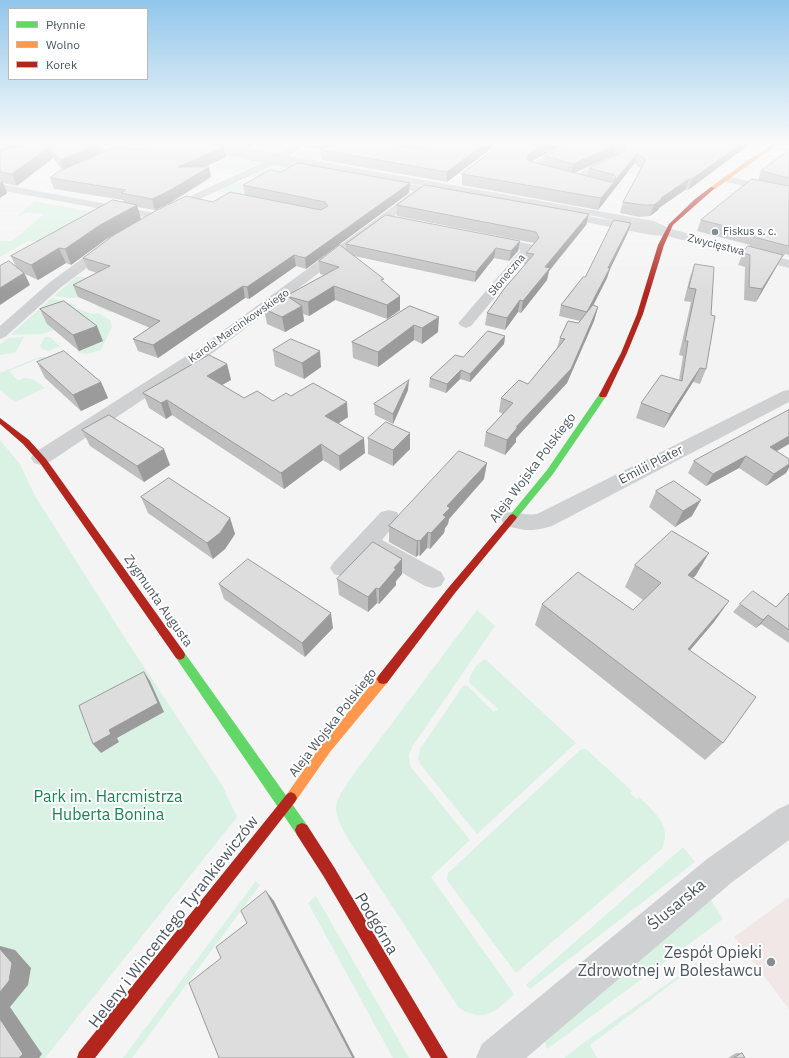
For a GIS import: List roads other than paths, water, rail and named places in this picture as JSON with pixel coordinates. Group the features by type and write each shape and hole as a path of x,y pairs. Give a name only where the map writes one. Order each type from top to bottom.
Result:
{"street":[{"path":"35,193 155,216"},
{"path":"136,228 155,216 202,193"},
{"path":"212,193 224,196"},
{"name":"Karola Marcinkowskiego","path":"41,458 208,349 384,219 428,193"},
{"name":"Zwycięstwa","path":"458,193 651,231 666,232 789,264"},
{"name":"Aleja Wojska Polskiego","path":"286,805 326,748 368,699 452,590 550,472 605,392 624,353 640,314 666,232 671,224 706,193"},
{"path":"384,219 400,222"},
{"name":"Słoneczna","path":"466,323 530,248 476,237"},
{"path":"0,334 55,285 94,255 118,239"},
{"name":"Emilii Plater","path":"512,519 534,524 544,520 789,395"},
{"name":"Zygmunta Augusta","path":"0,420 15,432 41,458 286,805"},
{"path":"342,568 389,518"},
{"path":"366,542 433,579"},
{"name":"Heleny i Wincentego Tyrankiewiczów","path":"85,1058 286,805"},
{"name":"Podgórna","path":"286,805 329,872 440,1058"},
{"name":"Ślusarska","path":"496,1058 718,870 789,820"}],"place":[{"name":"Fiskus s. c.","path":"715,232"},
{"name":"Zespół Opieki Zdrowotnej w Bolesławcu","path":"771,962"}],"park label":[{"name":"Park im. Harcmistrza Huberta Bonina","path":"108,806"}]}
